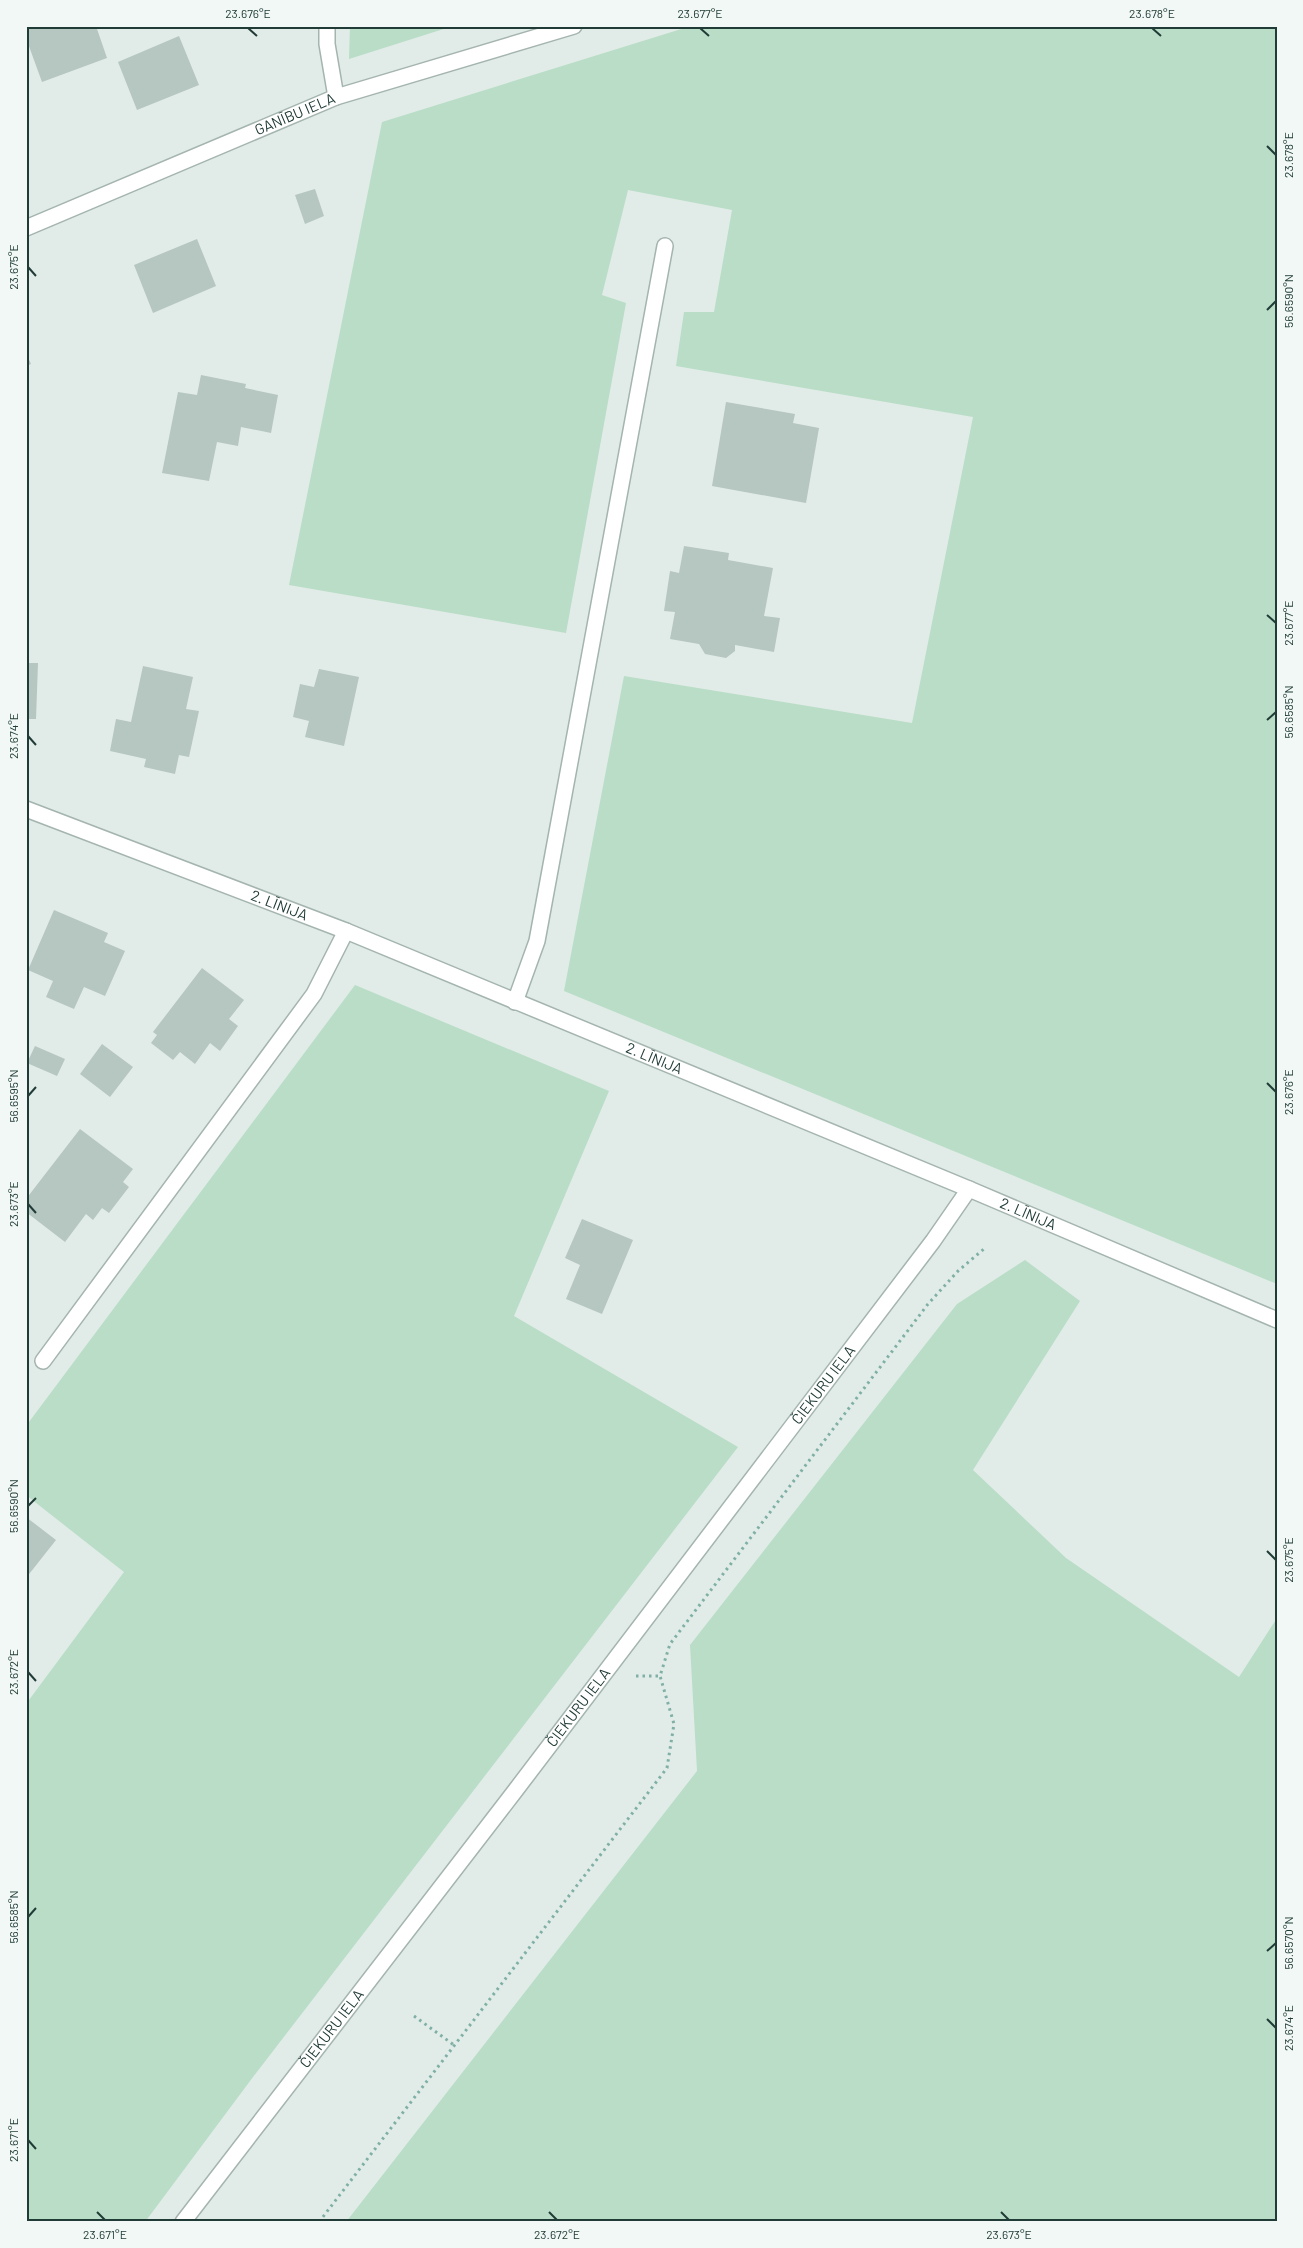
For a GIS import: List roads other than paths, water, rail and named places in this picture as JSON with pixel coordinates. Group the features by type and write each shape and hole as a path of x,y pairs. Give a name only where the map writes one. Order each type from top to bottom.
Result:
{"street":[{"path":"327,26 327,44 336,97"},
{"name":"GANĪBU IELA","path":"26,228 336,97 574,26"},
{"path":"515,1002 537,941 665,246"},
{"name":"2. LĪNIJA","path":"26,809 346,931 969,1189 1277,1320"},
{"path":"43,1361 314,994 346,931"},
{"name":"ČIEKURU IELA","path":"184,2222 721,1520 933,1241 969,1189"}]}
